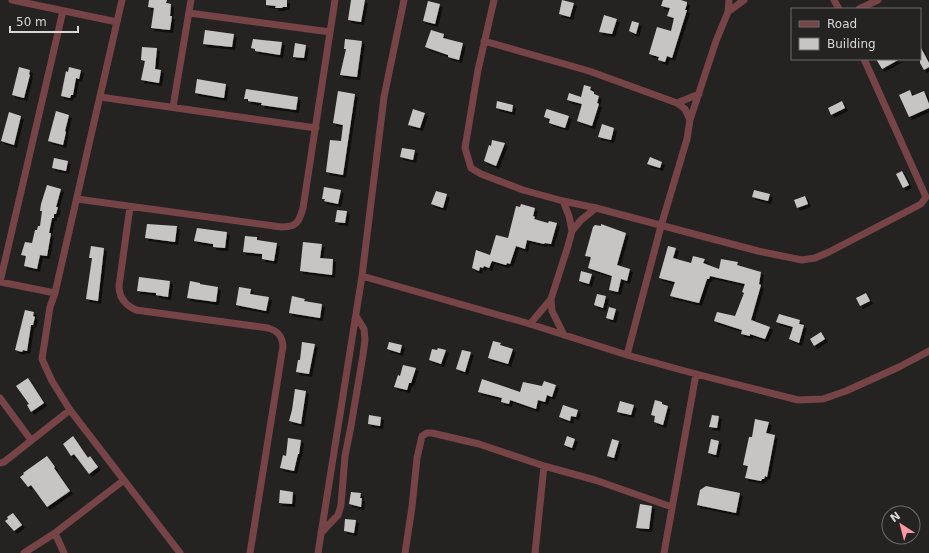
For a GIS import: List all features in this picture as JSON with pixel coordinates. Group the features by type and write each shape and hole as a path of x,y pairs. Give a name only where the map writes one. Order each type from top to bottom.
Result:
{"street":[{"path":"12,0 63,12 117,22"},
{"path":"122,0 55,293 50,307 42,359 52,381 70,410 180,553"},
{"path":"173,107 191,0"},
{"path":"77,199 281,227 295,225 299,221 303,208 335,0"},
{"path":"318,553 362,276 384,97 404,0"},
{"path":"494,0 478,70 465,148 471,168 481,174 523,190 758,251 802,260 815,258 829,252 921,204 926,197 864,60"},
{"path":"627,355 661,226 687,139 690,120 716,41 728,12 729,0"},
{"path":"728,12 744,0"},
{"path":"861,8 878,0"},
{"path":"55,293 0,282 63,12"},
{"path":"189,13 330,32"},
{"path":"484,41 589,71 677,103 685,109 690,120"},
{"path":"677,103 699,94"},
{"path":"100,97 316,128"},
{"path":"563,201 569,216 572,231"},
{"path":"130,207 119,286 119,293 129,307 136,310 268,328 281,335 283,346 250,553"},
{"path":"530,324 550,299 563,264 572,231 581,220 596,208"},
{"path":"362,276 530,324 627,355 798,400 823,399 846,391 929,352"},
{"path":"550,299 552,311 564,335"},
{"path":"321,533 338,515 341,505 345,456 365,340 364,329 356,316"},
{"path":"664,553 696,374"},
{"path":"343,392 356,395"},
{"path":"0,398 31,440"},
{"path":"0,463 4,462 70,410"},
{"path":"405,553 417,458 422,436 427,433 479,444 544,466 595,480 672,507"},
{"path":"535,553 544,466"},
{"path":"24,553 55,533 124,480"},
{"path":"55,533 64,553"}],"building":[{"path":"149,0 167,0 166,3 171,4 170,16 172,16 170,30 151,28 154,8 148,7"},
{"path":"266,0 287,0 287,7 275,8 276,6 266,5"},
{"path":"351,0 365,0 361,22 348,20"},
{"path":"562,0 574,3 570,17 559,14"},
{"path":"663,0 681,0 687,2 685,10 687,10 672,58 667,56 665,62 658,60 659,57 649,54 657,27 671,31 674,18 667,16 670,8 661,6"},
{"path":"428,1 440,4 435,24 423,21"},
{"path":"604,15 617,19 612,34 599,32"},
{"path":"632,21 639,23 636,34 629,31"},
{"path":"205,30 234,34 232,47 203,44"},
{"path":"431,30 444,34 443,38 463,43 459,60 425,47"},
{"path":"253,39 282,42 280,55 255,51 255,49 251,48"},
{"path":"345,39 362,41 357,77 340,75 346,49 344,49"},
{"path":"295,43 306,45 304,58 293,57"},
{"path":"142,47 157,48 155,69 161,70 159,83 141,80 145,61 141,60"},
{"path":"921,48 929,63 929,67 924,70 920,63"},
{"path":"877,60 898,60 882,69"},
{"path":"19,67 30,70 24,98 12,95"},
{"path":"69,67 81,70 79,79 76,78 73,95 71,95 70,98 61,96 66,71 68,72"},
{"path":"197,79 226,84 224,98 195,93"},
{"path":"584,85 591,87 590,90 599,96 597,103 599,104 592,126 577,121 582,104 567,100 569,93 581,97"},
{"path":"246,89 298,97 296,110 261,105 262,103 248,101 248,99 244,99"},
{"path":"910,90 912,96 924,91 929,108 909,117 899,95"},
{"path":"338,91 355,94 343,175 326,172 330,140 341,141 343,125 333,123"},
{"path":"497,101 513,105 512,112 496,108"},
{"path":"842,101 845,108 831,115 828,108"},
{"path":"413,109 425,113 420,128 408,125"},
{"path":"547,109 569,116 565,128 549,123 550,119 544,117"},
{"path":"56,111 69,115 63,145 48,141"},
{"path":"9,112 21,116 14,145 1,141"},
{"path":"602,124 614,128 611,140 598,137"},
{"path":"492,140 505,143 496,166 484,161 489,145 491,146"},
{"path":"402,148 415,150 413,160 400,157"},
{"path":"650,157 662,162 660,168 647,164"},
{"path":"54,158 68,161 66,171 52,168"},
{"path":"902,171 909,185 903,188 896,174"},
{"path":"47,185 61,189 56,207 58,207 56,214 54,214 54,218 52,218 47,256 40,255 37,269 24,266 26,256 21,255 25,242 32,243 35,230 37,230 38,226 40,226 42,211 40,211 41,204"},
{"path":"324,187 341,190 338,204 324,201 325,199 322,199"},
{"path":"754,190 770,194 768,201 752,197"},
{"path":"436,191 447,194 443,208 431,204"},
{"path":"805,196 808,204 797,208 794,200"},
{"path":"521,204 535,208 533,216 535,217 534,219 548,223 549,221 557,223 551,244 527,240 525,249 516,246 510,264 507,263 506,265 492,261 489,268 484,266 483,268 480,267 479,271 472,268 476,250 490,255 496,235 508,238 516,206 520,207"},
{"path":"337,210 347,211 345,223 335,222"},
{"path":"147,224 177,226 175,242 145,238"},
{"path":"601,224 626,233 617,265 630,269 627,281 621,279 618,292 609,290 612,276 588,268 591,257 585,256 593,227 595,225 601,226"},
{"path":"197,228 227,232 225,248 213,247 213,244 194,241"},
{"path":"245,236 257,237 257,240 277,243 274,261 262,259 262,254 243,252"},
{"path":"303,242 322,244 320,258 333,259 332,275 300,271"},
{"path":"91,246 104,248 98,301 86,299 92,258 89,258"},
{"path":"668,246 676,248 673,258 691,263 693,256 705,259 703,263 719,269 721,259 738,262 737,265 761,272 759,284 761,285 751,320 770,327 765,339 750,334 750,336 741,334 742,330 714,321 717,312 735,316 744,293 742,292 745,284 710,276 709,279 707,279 699,303 670,296 675,282 659,278"},
{"path":"581,271 592,274 589,284 579,281"},
{"path":"139,277 170,281 168,297 156,295 156,293 137,291"},
{"path":"190,281 218,287 216,302 187,298"},
{"path":"239,287 251,289 250,294 269,297 266,311 236,305"},
{"path":"866,293 870,301 860,306 856,298"},
{"path":"597,294 606,296 603,308 594,305"},
{"path":"292,296 305,299 304,301 322,304 320,318 289,313"},
{"path":"609,307 616,309 613,320 606,318"},
{"path":"25,310 34,312 33,316 35,317 33,325 31,325 27,351 23,350 22,352 15,350"},
{"path":"779,314 800,320 799,324 804,325 799,343 789,339 793,327 776,322"},
{"path":"821,332 825,339 814,346 810,339"},
{"path":"493,341 513,349 508,364 488,358"},
{"path":"302,342 315,344 309,374 296,372 298,360 300,360"},
{"path":"389,342 402,345 400,353 387,349"},
{"path":"438,348 446,350 441,364 429,360 432,349 437,350"},
{"path":"462,350 471,352 465,372 456,369"},
{"path":"403,365 416,368 407,390 394,387 398,375 400,376"},
{"path":"28,378 44,403 31,412 27,405 29,404 16,386"},
{"path":"482,379 520,392 523,382 542,386 544,381 556,385 552,397 547,395 545,402 538,400 536,409 510,400 509,404 501,402 502,398 478,392"},
{"path":"295,389 306,391 301,424 289,421"},
{"path":"655,400 668,406 663,425 654,422 655,416 651,415"},
{"path":"620,401 634,405 631,415 617,412"},
{"path":"563,405 578,410 576,417 571,416 570,421 559,417"},
{"path":"369,415 381,417 380,426 368,424"},
{"path":"712,415 719,416 717,428 709,427"},
{"path":"755,419 769,422 766,433 775,435 767,477 765,476 761,481 745,478 748,466 743,465 749,437 752,437"},
{"path":"73,436 88,458 90,456 98,467 89,474 74,454 71,456 63,444"},
{"path":"567,436 575,439 572,448 564,445"},
{"path":"288,438 301,440 294,471 280,468 283,455 286,456"},
{"path":"612,439 619,441 614,458 607,456"},
{"path":"711,439 719,441 716,455 708,453"},
{"path":"47,456 70,491 47,507 31,485 28,487 20,477 24,474 23,473"},
{"path":"706,486 740,493 736,513 697,505 700,490"},
{"path":"280,490 293,492 292,504 279,503"},
{"path":"351,492 361,493 361,507 349,504"},
{"path":"640,504 652,506 649,529 636,528"},
{"path":"13,513 22,525 14,531 5,521 8,519 7,517"},
{"path":"345,519 356,520 354,533 344,531"}]}
